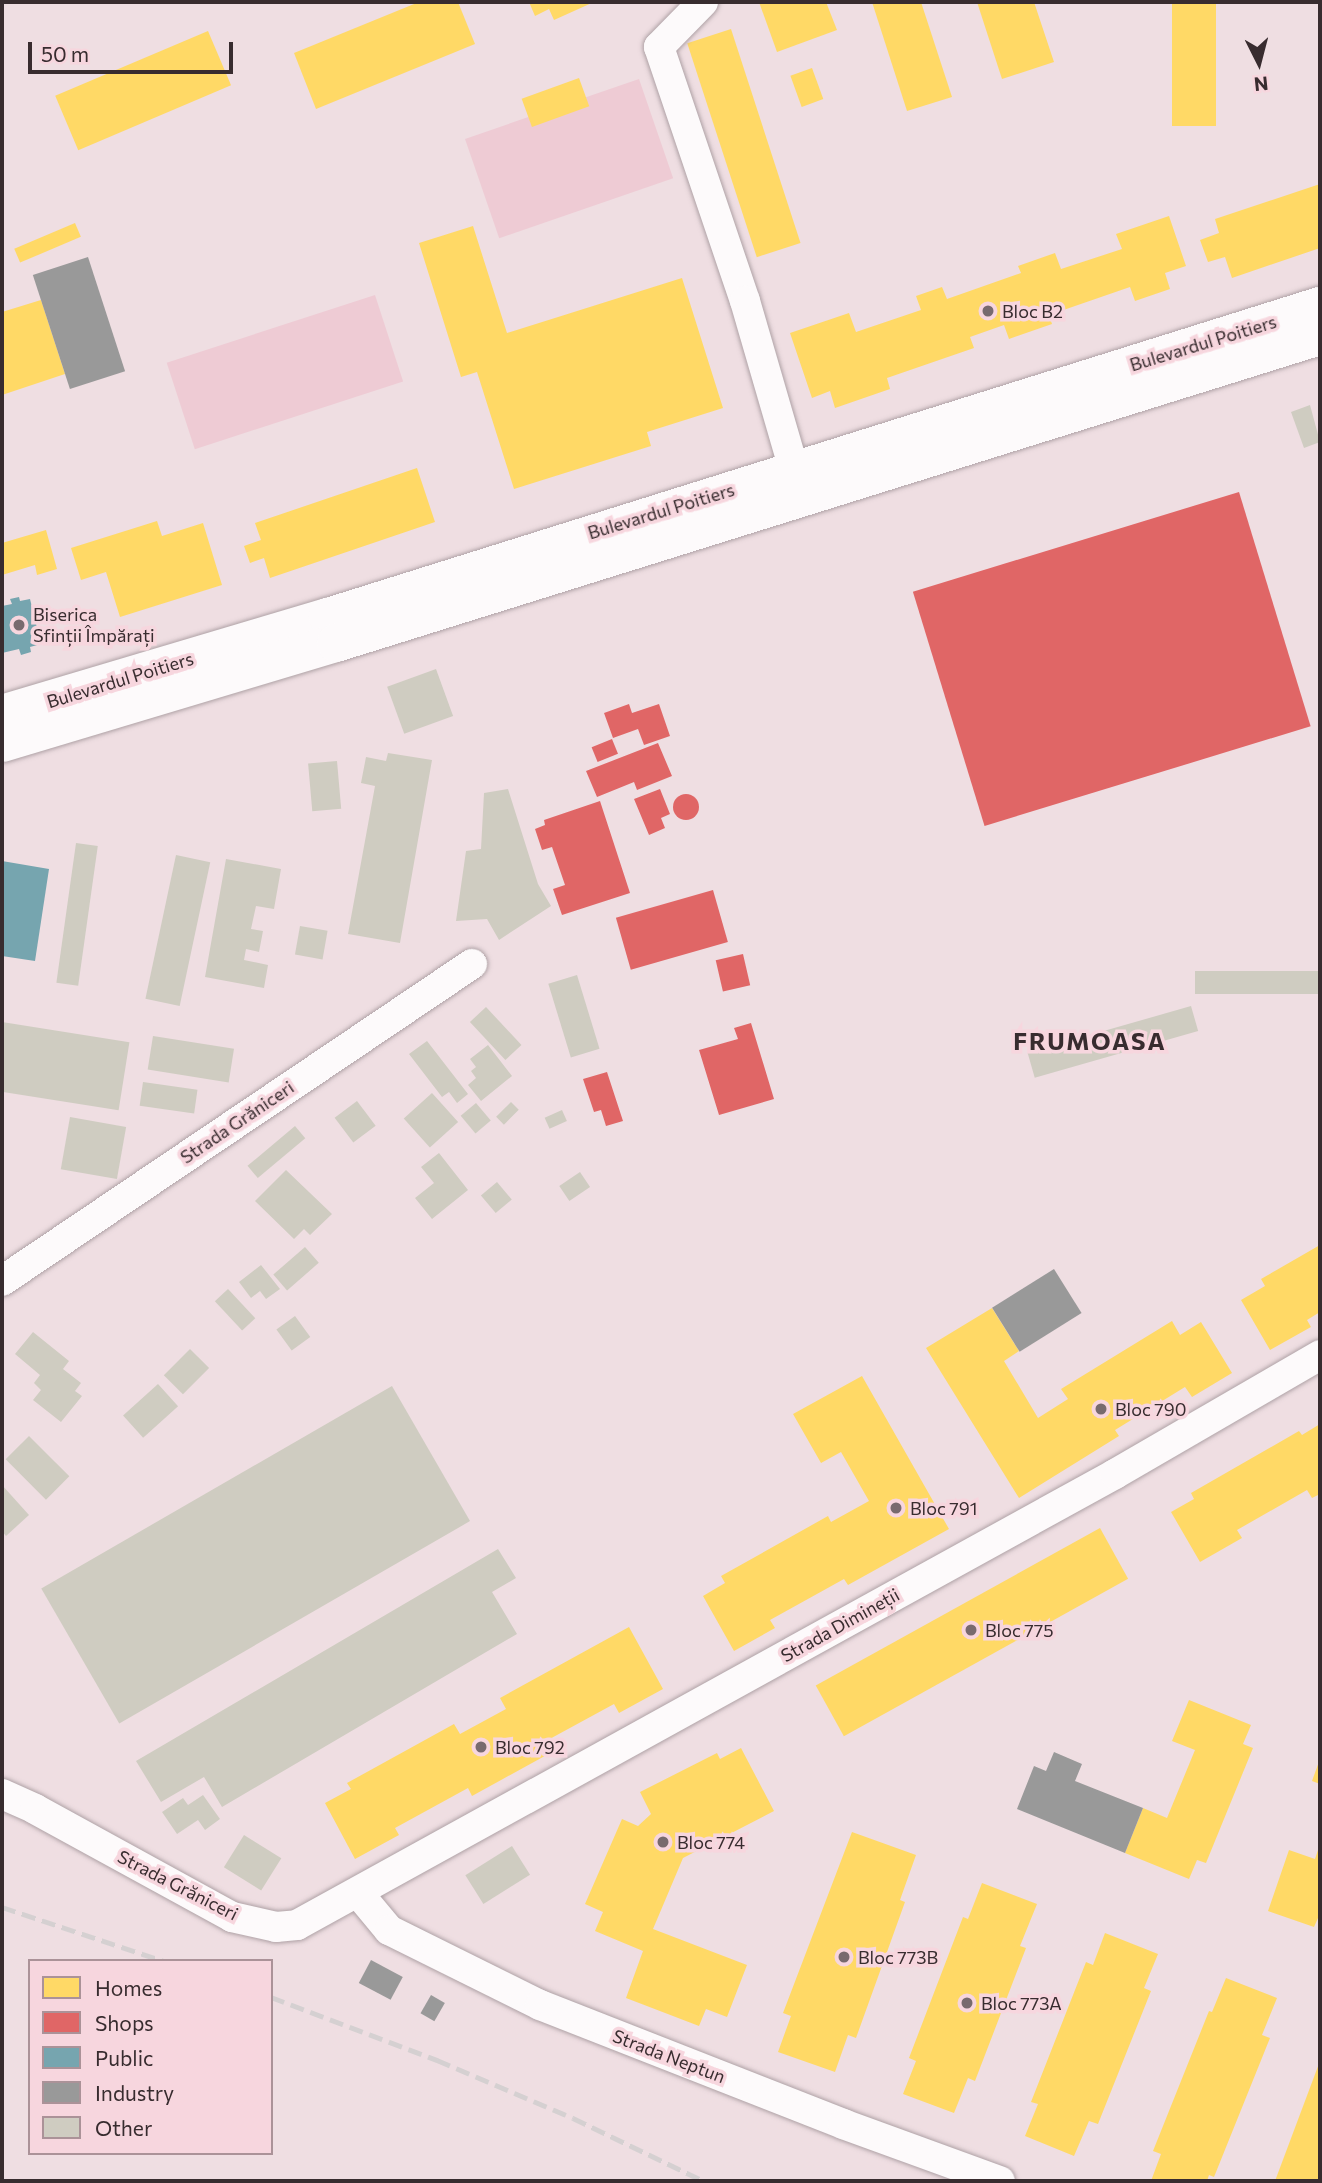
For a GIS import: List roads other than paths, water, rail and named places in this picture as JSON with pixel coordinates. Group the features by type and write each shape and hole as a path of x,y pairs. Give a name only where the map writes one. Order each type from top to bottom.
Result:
{"main road":[{"name":"Bulevardul Poitiers","path":"2,714 328,617 1320,306"},
{"name":"Bulevardul Poitiers","path":"2,743 335,643 1320,336"}],"street":[{"path":"703,2 659,47 745,302 794,470"},
{"name":"Strada Grăniceri","path":"2,1281 472,964"},
{"name":"Strada Dimineții","path":"359,1894 758,1669 1103,1480 1320,1355"},
{"name":"Strada Grăniceri","path":"2,1794 35,1809 232,1917 276,1927 298,1925 359,1894"},
{"name":"Strada Neptun","path":"359,1894 389,1930 540,2005 843,2124 1000,2181"}],"railway":[{"path":"2,1907 157,1959"},
{"path":"273,1998 437,2060 573,2118 704,2181"}],"place":[{"name":"Bloc B2","path":"988,311"},
{"name":"Biserica Sfinții Împărați","path":"19,625"},
{"name":"Bloc 790","path":"1101,1409"},
{"name":"Bloc 791","path":"896,1508"},
{"name":"Bloc 775","path":"971,1630"},
{"name":"Bloc 792","path":"481,1747"},
{"name":"Bloc 774","path":"663,1842"},
{"name":"Bloc 773B","path":"844,1957"},
{"name":"Bloc 773A","path":"967,2003"}],"district":[{"name":"FRUMOASA","path":"1090,1041"}]}
